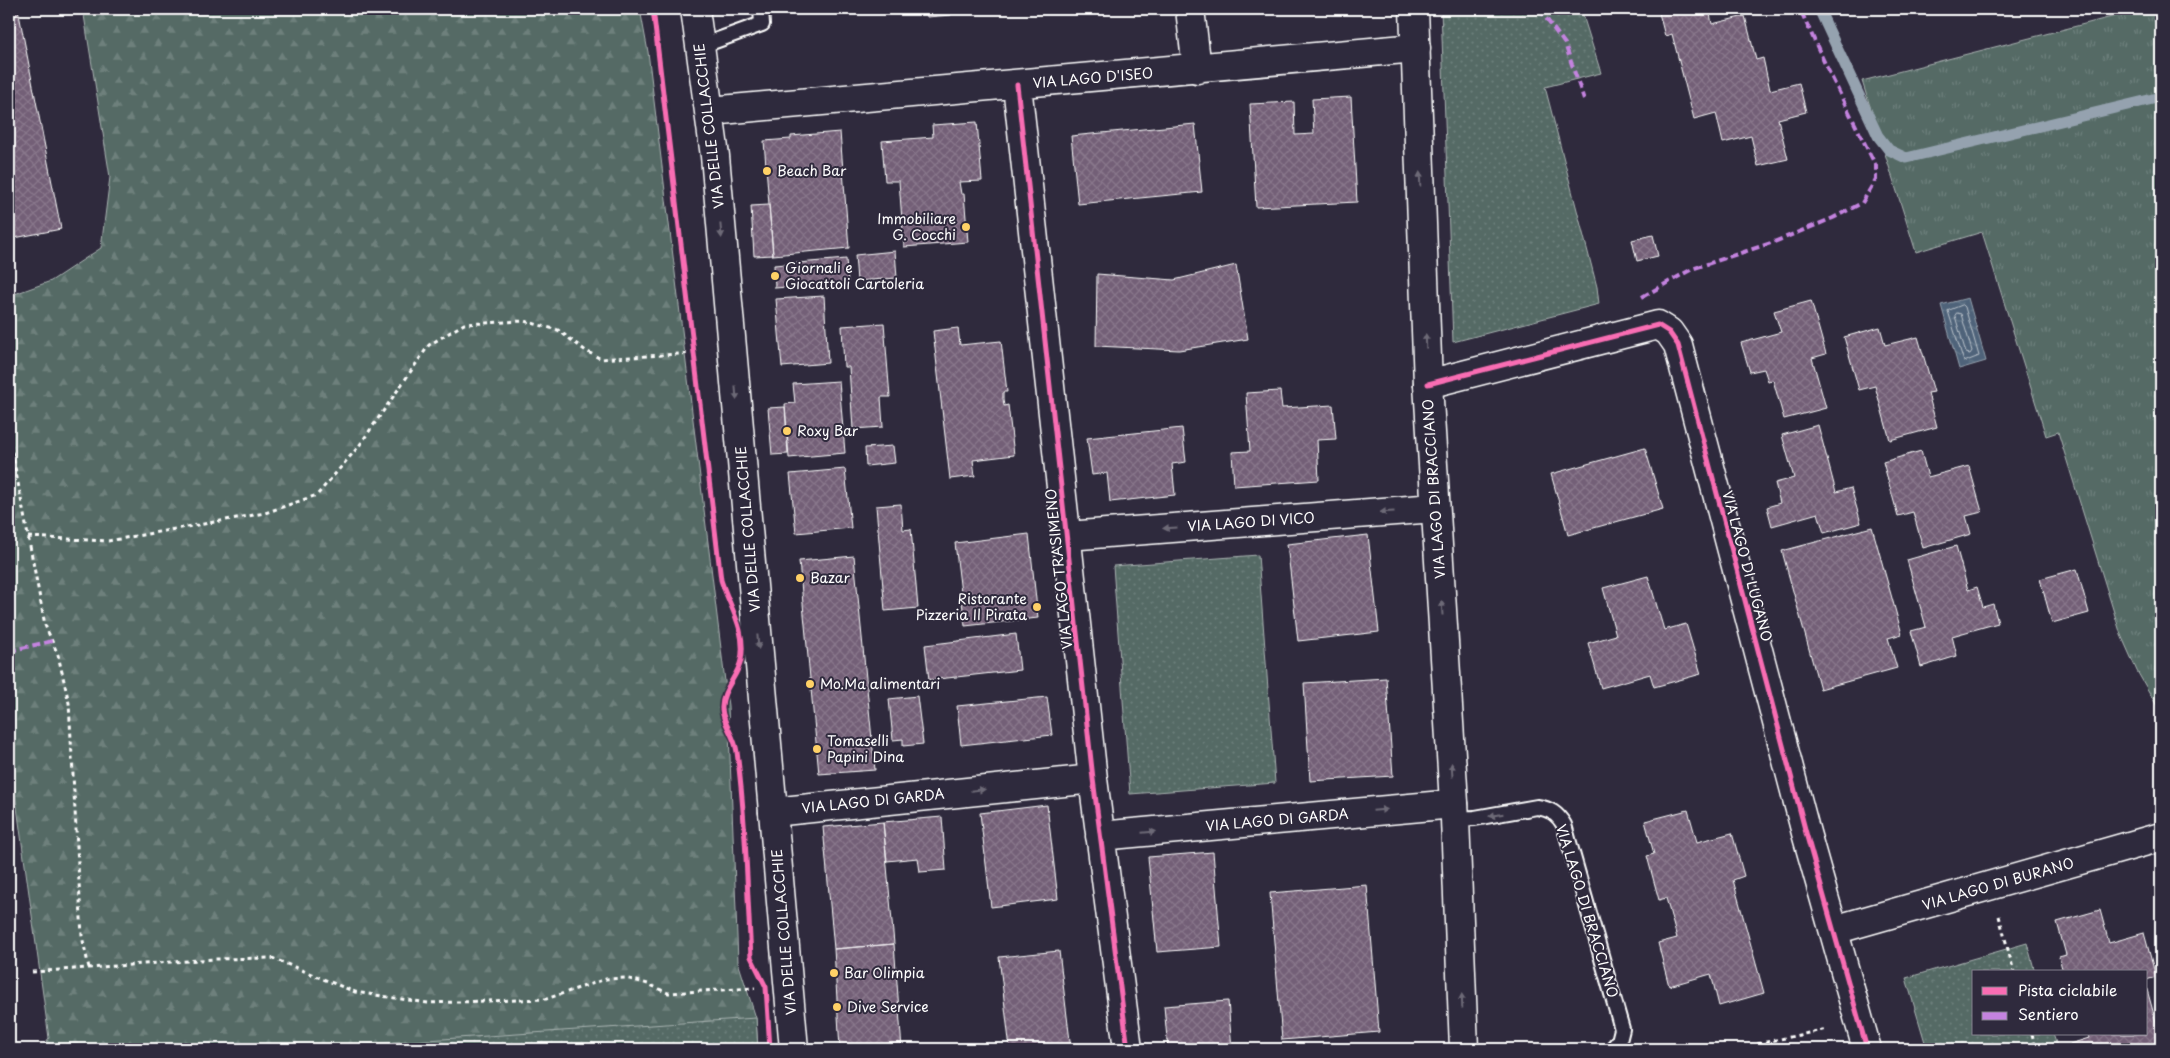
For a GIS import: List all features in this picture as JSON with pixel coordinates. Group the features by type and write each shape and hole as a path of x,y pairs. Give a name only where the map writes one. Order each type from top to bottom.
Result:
{"street":[{"name":"VIA DELLE COLLACCHIE","path":"695,9 710,111 794,1049"},
{"path":"1190,9 1197,68"},
{"name":"VIA LAGO DI BRACCIANO","path":"1414,9 1428,384 1454,812 1464,1049"},
{"name":"VIA LAGO D'ISEO","path":"710,111 1416,48"},
{"name":"VIA LAGO TRASIMENO","path":"1018,85 1093,779 1128,1049"},
{"name":"VIA LAGO DI LUGANO","path":"1428,384 1658,325 1670,332 1678,345 1803,824 1867,1049"},
{"name":"VIA LAGO DI VICO","path":"1067,536 1435,508"},
{"name":"VIA LAGO DI GARDA","path":"773,812 1093,779"},
{"name":"VIA LAGO DI GARDA","path":"1100,836 1454,812"},
{"name":"VIA LAGO DI BURANO","path":"1834,930 1991,887 2161,837"}],"lane":[{"path":"701,46 762,24 761,9"},
{"name":"VIA LAGO DI BRACCIANO","path":"1454,812 1475,818 1537,807 1545,808 1558,816 1564,825 1622,1029 1619,1041 1612,1049"}],"path":[{"path":"28,537 108,541 265,513 317,495 359,446 428,344 464,324 524,320 558,330 586,351 601,359 627,359 694,352"},
{"path":"693,343 695,362"},
{"path":"9,436 45,625 58,655 69,703 82,936 89,968"},
{"path":"1991,887 2013,970"},
{"path":"32,972 214,959 272,958 355,992 428,1003 546,999 606,979 626,978 648,984 668,993 756,988"},
{"path":"1734,1049 1860,1022"},
{"path":"2033,1036 2036,1049"}],"green space":[{"path":"83,9 640,9 648,52 728,706 738,962 756,1018 758,1049 41,1049 49,1038 11,764 9,698 9,296 51,281 101,248 110,177"},
{"path":"1441,9 1581,9 1601,73 1545,87 1597,287 1599,304 1453,342"},
{"path":"2143,9 2161,9 2161,713 2137,671 2121,635 2058,432 2046,436 1982,232 1916,252 1862,81"},
{"path":"1258,555 1275,783 1130,794 1113,566"},
{"path":"2027,943 2034,970 1972,970 1972,1036 2054,1036 2058,1049 1927,1049 1906,978"},
{"path":"756,1018 758,1049 293,1049"}],"water":[{"path":"1968,298 1986,361 1959,369 1941,305"}],"building":[{"path":"9,9 18,9 61,229 9,239"},
{"path":"889,9 926,9 890,13"},
{"path":"926,9 951,9 951,15 927,17"},
{"path":"1658,9 1709,9 1712,24 1745,16 1756,60 1763,58 1770,90 1799,83 1806,112 1778,119 1788,159 1758,166 1751,136 1723,143 1716,113 1694,119 1672,34 1665,36"},
{"path":"1351,97 1357,202 1256,207 1250,104 1294,102 1295,135 1314,134 1312,99"},
{"path":"977,122 982,181 959,182 961,194 964,194 968,242 904,247 899,181 885,181 882,141 933,137 932,125"},
{"path":"1195,124 1202,192 1078,204 1071,136"},
{"path":"840,132 849,248 773,255 764,141 791,139 791,136"},
{"path":"769,205 773,255 754,256 751,206"},
{"path":"1653,235 1658,256 1637,261 1632,240"},
{"path":"895,251 897,278 857,281 855,255"},
{"path":"846,259 848,282 775,288 774,265"},
{"path":"1236,265 1248,339 1179,350 1096,346 1097,274 1174,280"},
{"path":"824,296 828,363 782,367 776,299"},
{"path":"1811,301 1826,354 1812,358 1826,408 1784,419 1773,380 1768,381 1764,369 1750,372 1741,343 1781,332 1774,311"},
{"path":"884,323 890,397 881,397 883,427 853,429 849,367 844,367 842,326"},
{"path":"1880,327 1885,345 1918,337 1934,392 1928,393 1937,427 1890,440 1875,386 1859,390 1844,337"},
{"path":"958,328 960,345 1001,341 1007,392 1003,392 1003,399 1004,406 1008,405 1014,455 973,460 975,476 950,479 933,331"},
{"path":"839,381 845,453 789,458 785,404 795,403 793,384"},
{"path":"1280,391 1282,408 1333,405 1336,439 1317,440 1319,480 1234,486 1232,452 1250,451 1246,393"},
{"path":"785,407 788,454 772,455 768,408"},
{"path":"1818,425 1836,492 1851,488 1861,523 1824,533 1818,513 1772,526 1767,507 1780,503 1775,483 1794,478 1782,435"},
{"path":"1182,428 1186,462 1172,464 1175,495 1110,502 1107,473 1092,475 1087,438"},
{"path":"893,446 895,463 866,466 865,448"},
{"path":"1645,448 1663,509 1568,535 1551,474"},
{"path":"1921,451 1928,477 1969,466 1982,512 1966,516 1971,534 1923,548 1913,512 1898,516 1883,462"},
{"path":"845,469 851,528 796,533 790,474"},
{"path":"901,504 903,530 911,529 918,608 885,611 876,506"},
{"path":"1872,527 1902,634 1888,638 1897,668 1820,689 1782,551"},
{"path":"1029,534 1038,618 965,626 955,543"},
{"path":"1368,535 1379,632 1298,641 1287,544"},
{"path":"1956,546 1968,590 1977,587 1983,607 1993,604 1998,623 1952,636 1957,656 1921,667 1911,631 1926,627 1907,560"},
{"path":"854,556 875,770 819,774 799,561"},
{"path":"2077,569 2089,613 2052,623 2040,579"},
{"path":"1648,576 1664,630 1686,624 1701,674 1654,687 1650,674 1601,688 1588,643 1616,635 1603,588"},
{"path":"1016,634 1020,670 929,680 925,645"},
{"path":"1386,678 1393,776 1310,781 1304,683"},
{"path":"917,696 923,744 903,746 903,739 893,740 889,699"},
{"path":"1047,697 1052,735 961,745 957,706"},
{"path":"1047,805 1058,899 991,907 980,813"},
{"path":"1688,810 1697,842 1732,833 1744,876 1733,880 1764,993 1719,1006 1711,974 1669,986 1658,943 1677,938 1666,898 1659,900 1647,856 1654,854 1645,821"},
{"path":"942,817 946,870 920,872 918,858 887,861 883,822"},
{"path":"883,822 894,944 834,949 823,827"},
{"path":"1213,852 1221,947 1157,952 1148,857"},
{"path":"1367,885 1379,1032 1282,1040 1270,893"},
{"path":"2100,910 2109,943 2144,933 2156,977 2148,979 2148,970 2062,970 2059,957 2066,955 2057,922"},
{"path":"894,944 902,1049 840,1049 834,949"},
{"path":"1059,951 1071,1049 1010,1049 999,957"},
{"path":"2148,993 2161,1040 2161,1049 2071,1049 2070,1044 2089,1038 2088,1036 2148,1036"},
{"path":"1228,1001 1232,1049 1168,1049 1164,1006"}],"waterway":[{"path":"1819,9 1878,136 1889,150 1906,158 2161,97"}],"marked path":[{"path":"1539,9 1565,44 1584,100"},
{"path":"1642,297 1692,269 1774,242 1833,218 1862,203 1876,179 1876,166 1800,9"},
{"path":"9,651 52,641"}],"cycle path":[{"path":"653,9 721,580 742,638 741,660 737,672 724,696 722,709 724,720 737,752 744,828 751,957 766,987 770,1049"},
{"path":"1017,85 1093,779 1128,1049"},
{"path":"1428,384 1658,325 1669,332 1678,345 1806,833 1867,1049"}],"place":[{"name":"Beach Bar","path":"767,171"},
{"name":"Immobiliare G. Cocchi","path":"966,227"},
{"name":"Giornali e Giocattoli Cartoleria","path":"775,276"},
{"name":"Roxy Bar","path":"787,431"},
{"name":"Bazar","path":"800,578"},
{"name":"Ristorante Pizzeria Il Pirata","path":"1037,607"},
{"name":"Mo.Ma alimentari","path":"810,684"},
{"name":"Tomaselli Papini Dina","path":"817,749"},
{"name":"Bar Olimpia","path":"834,973"},
{"name":"Dive Service","path":"837,1007"}]}
